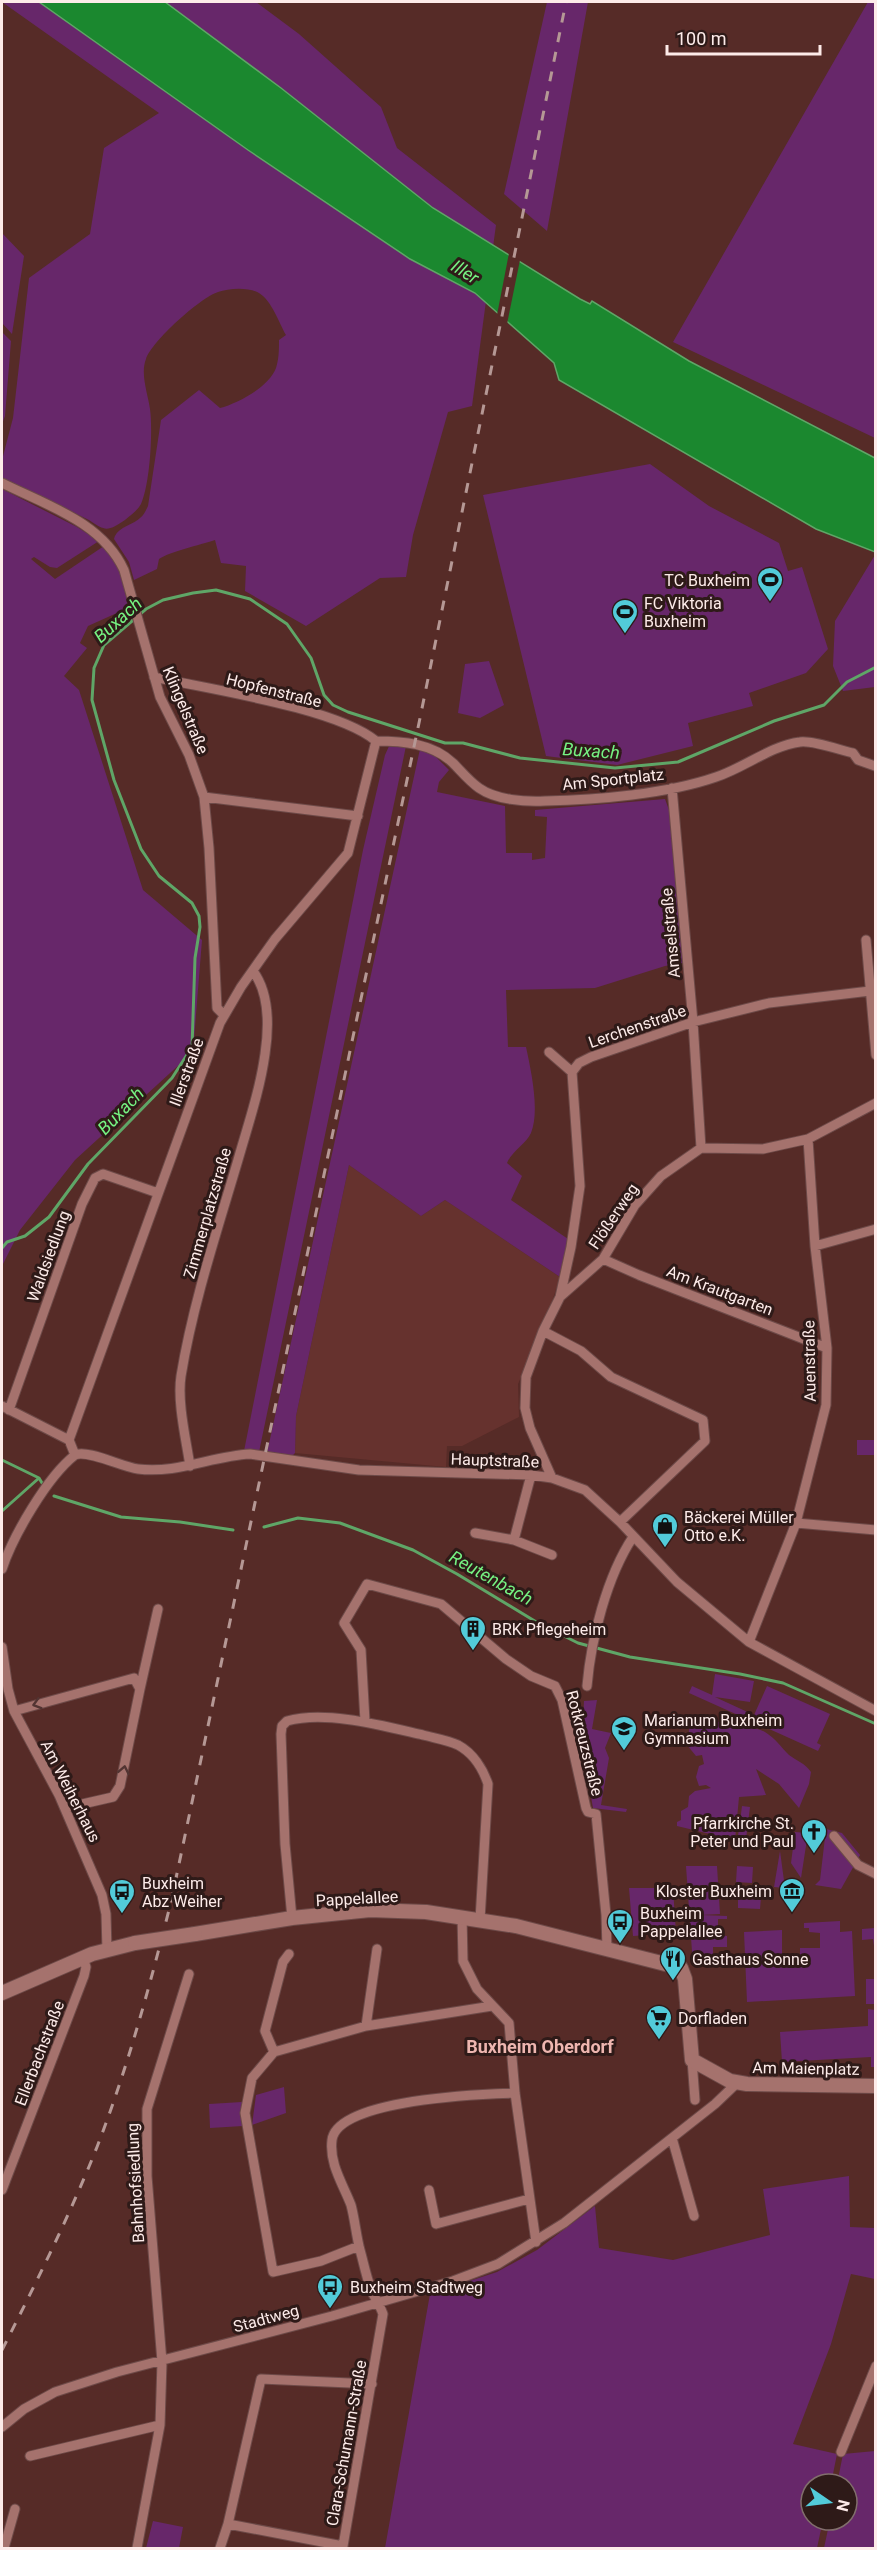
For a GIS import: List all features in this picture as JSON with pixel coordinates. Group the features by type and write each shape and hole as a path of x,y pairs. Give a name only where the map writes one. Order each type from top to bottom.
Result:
{"street":[{"name":"Klingelstraße","path":"2,483 74,519 102,537 117,555 124,570 160,697 192,762 204,797 210,848 217,1008 224,1015"},
{"name":"Hopfenstraße","path":"154,677 312,713 365,732 379,741"},
{"name":"Am Sportplatz","path":"379,741 399,740 429,748 448,759 478,788 513,799 545,801 672,788 717,777 801,741 853,753 858,760 875,766"},
{"name":"Illerstraße","path":"69,1440 212,1042 224,1015 253,971 292,918 346,856 379,741"},
{"name":"Amselstraße","path":"672,788 693,1022 701,1148"},
{"path":"204,797 358,816"},
{"path":"866,940 871,957 870,991 876,1055"},
{"name":"Zimmerplatzstraße","path":"190,1466 181,1376 199,1296 247,1130 265,1053 267,1009 260,981 253,971"},
{"name":"Lerchenstraße","path":"572,1071 579,1063 591,1057 693,1022 769,1003 870,991"},
{"path":"549,1052 572,1071 580,1186 573,1239 560,1297"},
{"path":"701,1148 763,1149 808,1139 876,1103"},
{"name":"Auenstraße","path":"748,1642 796,1523 826,1405 827,1347 815,1246 808,1139"},
{"name":"Flößerweg","path":"552,1479 530,1428 524,1392 525,1377 543,1331 560,1297 603,1259 635,1205 661,1176 701,1148"},
{"name":"Waldsiedlung","path":"5,1408 82,1204 95,1178 103,1174 158,1193"},
{"path":"815,1246 876,1229"},
{"name":"Am Krautgarten","path":"603,1259 827,1347"},
{"path":"543,1331 581,1351 611,1377 703,1420 705,1441 620,1522"},
{"path":"2,1569 28,1515 75,1455 69,1440 5,1408"},
{"name":"Hauptstraße","path":"75,1455 86,1454 138,1469 156,1470 250,1454 359,1470 531,1475 552,1479 585,1490 620,1522 677,1582 748,1642 876,1711"},
{"path":"514,1540 531,1475"},
{"path":"796,1523 876,1530"},
{"path":"475,1533 514,1540 552,1555"},
{"path":"587,1686 593,1646 611,1582 633,1537"},
{"name":"Rotkreuzstraße","path":"365,1721 361,1650 344,1623 367,1584 441,1604 512,1663 531,1676 555,1686 561,1700 586,1808 591,1814 596,1814 607,1949"},
{"path":"65,1808 113,1797 120,1785 158,1609"},
{"name":"Am Weiherhaus","path":"2,1647 4,1678 14,1711 65,1808 102,1895 106,1914 107,1950"},
{"path":"14,1711 134,1678 140,1689"},
{"path":"292,1918 285,1844 281,1734 282,1726 293,1719 365,1721 457,1744 475,1760 484,1772 488,1784 480,1920"},
{"path":"834,1836 858,1866 876,1874"},
{"name":"Pappelallee","path":"2,1992 83,1958 135,1943 292,1918 370,1910 426,1912 480,1920 681,1968 685,1978 692,2060"},
{"path":"462,1917 463,1961 477,1989 509,2023 515,2093 536,2242"},
{"path":"366,2026 377,1949"},
{"path":"274,2052 265,2031 283,1962 289,1954"},
{"name":"Ellerbachstraße","path":"2,2190 84,1976 86,1967 83,1958"},
{"name":"Bahnhofsiedlung","path":"137,2548 160,2425 162,2362 147,2176 147,2109 189,1974"},
{"path":"359,2246 321,2260 273,2272 245,2113 252,2078 274,2052 366,2026 492,2006"},
{"path":"692,2060 737,2083"},
{"path":"692,2060 695,2100"},
{"name":"Stadtweg","path":"2,2427 24,2409 55,2392 117,2372 162,2362 453,2281 498,2264 564,2223 715,2104 737,2083"},
{"name":"Am Maienplatz","path":"737,2083 876,2086"},
{"path":"379,2302 373,2294 359,2246 351,2206 332,2159 332,2138 338,2128 360,2114 398,2104 463,2095 515,2093"},
{"path":"672,2138 694,2216"},
{"path":"429,2190 436,2224 529,2199"},
{"name":"Clara-Schumann-Straße","path":"228,2524 343,2546 383,2314 379,2302"},
{"path":"841,2452 876,2366"},
{"path":"220,2548 228,2524 261,2379 372,2384"},
{"path":"30,2456 160,2425"},
{"path":"4,2548 15,2509"}],"shaded area":[{"path":"2,2 39,2 248,150 410,259 486,301 472,406 448,412 413,535 406,577 380,578 306,626 245,591 246,566 221,563 215,540 164,556 159,559 157,569 134,580 129,562 114,539 121,529 141,517 148,506 161,420 199,390 220,408 235,402 260,388 276,368 279,340 286,335 268,301 259,293 250,290 218,292 200,302 178,321 150,351 144,365 151,419 149,471 141,504 125,520 111,528 99,527 2,478 2,460 13,418 29,278 90,234 104,148 159,113"},
{"path":"165,2 256,2 299,34 381,107 397,148 496,225 493,247 433,208 281,88"},
{"path":"547,2 588,2 547,231 504,194"},
{"path":"868,2 876,2 875,438 673,342"},
{"path":"2,233 24,256 12,334 2,323"},
{"path":"2,332 11,341 5,416 2,424"},
{"name":"FC Viktoria Buxheim","path":"650,464 709,506 779,543 788,571 802,567 828,649 806,673 749,693 753,706 688,723 693,746 617,765 546,756 483,495"},
{"path":"2,489 77,527 99,541 57,568 50,567 34,557 31,559 55,579 104,546 115,559 123,582 128,608 88,626 80,643 87,648 64,676 79,690 143,890 202,940 193,1052 75,1160 20,1230 2,1266"},
{"path":"875,555 875,687 843,691 833,666 835,621"},
{"path":"489,661 504,705 480,718 458,713 465,664"},
{"path":"390,744 406,746 259,1452 244,1451 363,850 385,755"},
{"path":"420,749 434,755 449,770 439,782 437,792 505,806 506,853 532,853 532,860 545,858 547,817 535,816 535,810 665,799 669,810 683,963 665,966 595,988 506,990 508,1047 526,1047 535,1102 534,1124 531,1133 507,1163 522,1176 511,1200 568,1239 560,1277 445,1200 421,1216 349,1165 296,1416 295,1453 292,1456 267,1453"},
{"path":"349,1165 421,1216 445,1200 560,1277 549,1311 518,1384 519,1417 462,1446 447,1446 446,1467 295,1453 296,1416"},
{"path":"857,1440 875,1440 875,1455 857,1455"},
{"path":"715,1674 754,1681 750,1702 715,1697 754,1715 767,1686 830,1714 817,1743 821,1745 818,1751 689,1693 692,1686 712,1695"},
{"path":"597,1700 592,1729 611,1733 605,1748 609,1758 601,1805 627,1809 626,1812 593,1808 582,1745 584,1701"},
{"path":"695,1719 751,1727 765,1732 789,1755 804,1764 811,1772 809,1784 799,1808 779,1784 756,1769 766,1795 739,1797 735,1840 677,1826 677,1822 681,1820 681,1811 688,1807 689,1796 695,1791 711,1788 706,1785 699,1786 696,1777 699,1766 704,1764 702,1755 696,1756 687,1745 690,1724"},
{"path":"742,1806 750,1807 746,1839 738,1836"},
{"path":"826,1829 842,1833 860,1855 841,1889 815,1885 820,1880"},
{"path":"795,1832 808,1833 801,1878 791,1863"},
{"path":"780,1851 785,1888 774,1887"},
{"path":"686,1866 717,1866 720,1914 701,1915 727,1916 727,1919 718,1919 718,1935 727,1936 727,1947 713,1947 713,1959 729,1960 729,1966 693,1966"},
{"path":"737,1866 753,1867 752,1883 736,1882"},
{"path":"629,1888 673,1888 676,1933 633,1936"},
{"path":"738,1897 761,1897 760,1909 738,1908"},
{"path":"840,1921 840,1932 852,1931 855,1996 747,2002 744,1932 782,1930 782,1958 789,1962 796,1962 800,1958 800,1948 820,1948 820,1933 809,1932 809,1928 804,1928 804,1923"},
{"path":"875,1928 874,1946 873,1939 862,1940 862,1929"},
{"path":"866,1979 875,1979 875,2004 866,2004"},
{"path":"868,2009 875,2010 875,2067 871,2067 871,2057 782,2062 780,2032 868,2026"},
{"path":"284,2087 286,2113 252,2125 256,2095"},
{"path":"242,2102 243,2126 210,2128 209,2104"},
{"path":"849,2176 850,2227 875,2228 875,2279 851,2274 831,2344 793,2444 837,2454 833,2472 799,2472 799,2532 820,2532 817,2548 385,2548 430,2294 497,2272 537,2250 595,2206 599,2248 673,2260 770,2235 763,2189"},
{"path":"875,2451 875,2548 824,2548 827,2532 859,2532 859,2472 839,2472 843,2454"},
{"path":"153,2521 183,2527 179,2548 146,2548"}],"water":[{"name":"Iller","path":"39,2 165,2 281,88 433,208 580,299 590,304 592,301 689,361 875,458 875,552 816,529 559,380 554,363 475,293 410,259 248,150"}],"pier":[{"path":"509,253 520,260 507,324 497,315"}],"waterway":[{"name":"Buxach","path":"2,1248 7,1242 25,1236 49,1217 88,1164 172,1078 192,1047 199,916 192,903 159,876 141,849 114,780 92,700 94,668 104,645 146,609 163,600 216,590 250,599 287,624 311,658 324,695 333,705 348,712 445,743 463,743 520,758 615,768 678,762 774,721 824,705 847,682 876,667"},
{"name":"Reutenbach","path":"2,1460 39,1478 42,1483"},
{"path":"2,1511 39,1478"},
{"name":"Reutenbach","path":"54,1496 121,1517 180,1522 233,1530"},
{"name":"Reutenbach","path":"264,1527 298,1518 340,1523 413,1550 538,1623 578,1643 630,1657 783,1683 876,1724"}],"railway":[{"path":"2,2350 64,2224 97,2147 138,2026 171,1902 419,723 566,2"}],"place":[{"name":"TC Buxheim","path":"770,603"},
{"name":"FC Viktoria Buxheim","path":"625,635"},
{"name":"Bäckerei Müller Otto e.K.","path":"665,1549"},
{"name":"BRK Pflegeheim","path":"473,1652"},
{"name":"Marianum Buxheim Gymnasium","path":"624,1752"},
{"name":"Pfarrkirche St. Peter und Paul","path":"814,1855"},
{"name":"Kloster Buxheim","path":"792,1914"},
{"name":"Buxheim Abz Weiher","path":"122,1915"},
{"name":"Buxheim Pappelallee","path":"620,1945"},
{"name":"Gasthaus Sonne","path":"673,1982"},
{"name":"Dorfladen","path":"659,2041"},
{"name":"Buxheim Stadtweg","path":"330,2310"}],"district":[{"name":"Buxheim Oberdorf","path":"540,2047"}]}
